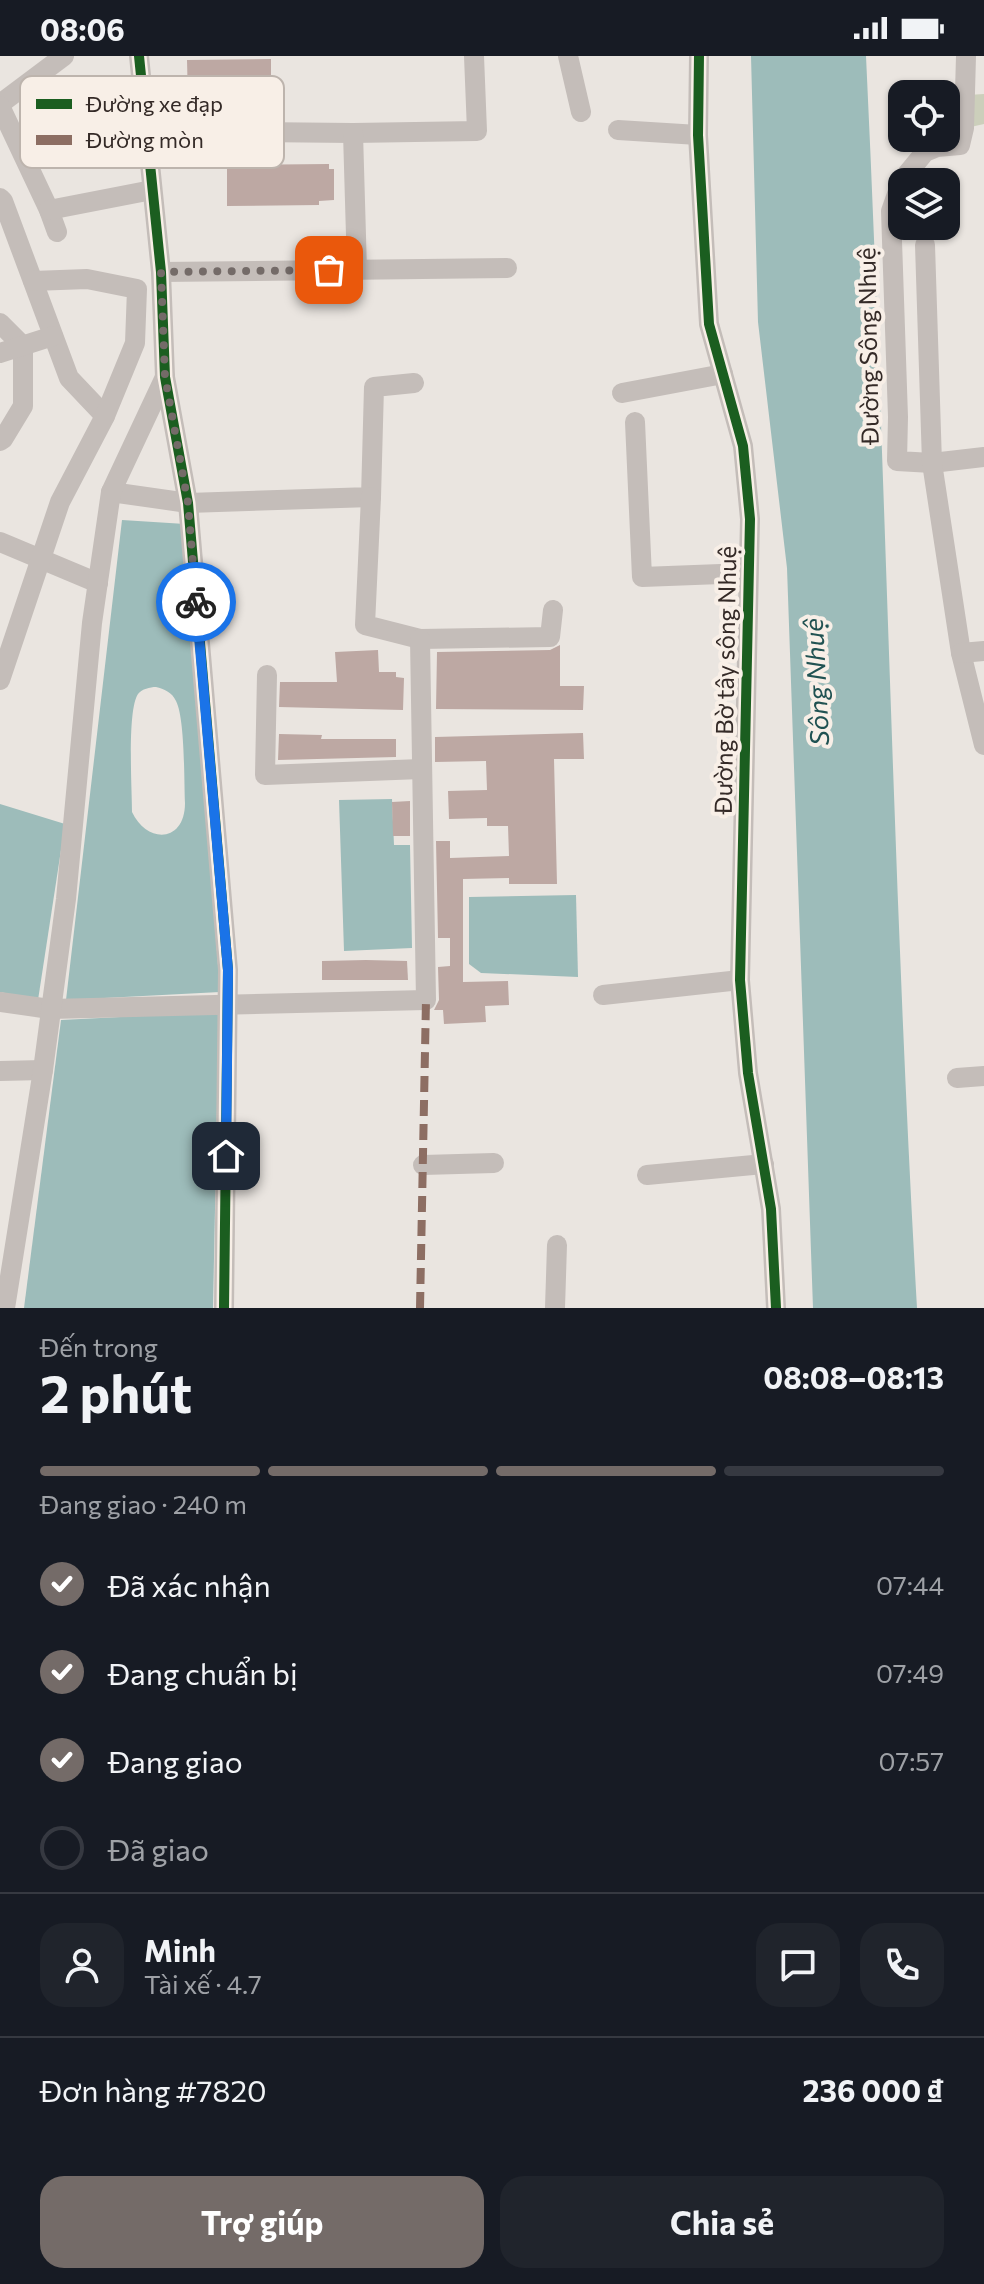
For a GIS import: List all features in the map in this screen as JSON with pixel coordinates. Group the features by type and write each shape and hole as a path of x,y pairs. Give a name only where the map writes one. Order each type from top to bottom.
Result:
{"street":[{"path":"38,76 64,56"},
{"path":"139,56 141,76"},
{"path":"284,132 477,131 474,56"},
{"path":"568,56 581,112"},
{"name":"Đường Bờ tây sông Nhuệ","path":"699,56 698,135 709,324 743,446 750,519 740,980 748,1073 771,1209 776,1308"},
{"path":"966,56 974,91"},
{"path":"20,90 0,105 20,148"},
{"name":"Đường Sông Nhuệ","path":"932,463 897,461 891,211 902,180 925,152 937,147 960,145 974,91"},
{"path":"618,130 698,135"},
{"path":"353,133 357,270"},
{"path":"29,168 57,232"},
{"path":"150,168 161,272 165,377 188,503 228,970 224,1308"},
{"path":"49,210 152,190"},
{"path":"0,198 69,378 105,416"},
{"path":"925,245 932,463 963,660 984,745"},
{"path":"161,272 507,268"},
{"path":"1,671 60,502 105,416 135,343 137,289 87,279 33,281"},
{"path":"0,323 23,346 23,406 0,441"},
{"path":"0,353 53,336"},
{"path":"622,393 723,374"},
{"path":"4,1295 43,1070 66,899 92,623 111,492 165,377"},
{"path":"414,383 374,387 365,625 420,639 550,637 553,610"},
{"path":"635,422 642,577 747,573"},
{"path":"932,463 984,457"},
{"path":"111,492 188,503 371,497"},
{"path":"0,542 98,583"},
{"path":"0,1002 50,1009 426,1000 420,639"},
{"path":"963,660 984,651"},
{"path":"267,675 265,775 421,769"},
{"path":"603,995 740,980"},
{"path":"0,1071 43,1070"},
{"path":"957,1078 984,1076"},
{"path":"423,1165 494,1163"},
{"path":"647,1175 764,1164"},
{"path":"555,1308 557,1245"}],"green space":[{"path":"984,94 984,124 966,128 968,95"}],"water":[{"name":"Sông Nhuệ","path":"751,56 866,56 917,1308 813,1308 787,568 758,322"},
{"path":"122,520 185,524 220,992 66,1000","holes":["156,687 168,691 176,701 183,735 183,816 179,826 164,834 147,830 132,812 132,716 138,694"]},
{"path":"392,799 394,845 410,845 412,948 344,951 339,800"},
{"path":"0,804 65,824 38,1000 0,992"},
{"path":"576,895 578,977 481,973 469,964 469,897"},
{"path":"219,1012 213,1308 24,1308 61,1020"}],"building":[{"path":"271,59 271,76 187,76 187,60"},
{"path":"284,164 329,164 329,169 334,169 334,200 319,201 319,205 227,206 227,168 284,168"},
{"path":"560,645 560,686 584,686 583,710 436,709 437,652 550,650"},
{"path":"378,650 379,672 396,672 396,677 404,678 403,710 279,707 280,682 337,682 335,652"},
{"path":"583,733 584,759 554,759 557,884 509,884 509,878 463,879 463,982 508,981 509,1005 485,1006 486,1022 444,1024 443,1010 434,1010 439,1000 438,967 450,966 450,938 438,938 436,841 450,841 450,858 509,856 508,826 487,826 487,818 449,819 448,791 487,790 486,761 435,762 435,737"},
{"path":"279,734 322,735 321,739 396,739 396,757 278,760"},
{"path":"410,801 410,836 393,836 392,802"},
{"path":"322,961 407,961 408,980 322,980"}],"marked path":[{"path":"420,1308 426,1000"}],"cycle path":[{"path":"139,56 141,76"},
{"path":"699,56 698,135 709,324 743,446 750,519 740,980 748,1073 771,1209 776,1308"},
{"path":"150,168 161,272 165,377 188,503 228,970 224,1308"}],"way so far":[{"path":"196,602 188,503 165,377 161,272 329,270"}],"route":[{"path":"196,602 228,970 226,1156"}]}
